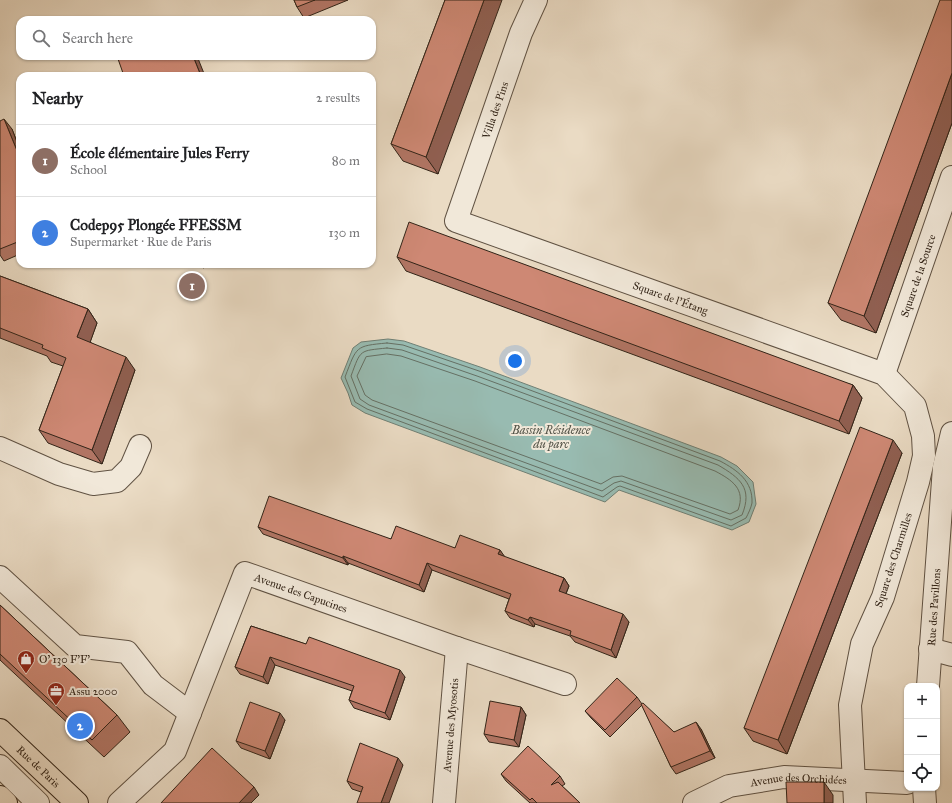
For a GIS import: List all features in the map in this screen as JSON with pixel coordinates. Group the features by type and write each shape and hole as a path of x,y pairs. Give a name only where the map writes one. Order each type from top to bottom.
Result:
{"main road":[{"name":"Rue de Paris","path":"0,730 78,803"},
{"path":"0,797 6,803"}],"street":[{"name":"Villa des Pins","path":"456,221 521,33 536,0"},
{"name":"Square de la Source","path":"884,374 952,177"},
{"name":"Square de l'Étang","path":"456,221 884,374"},
{"name":"Square des Charmilles","path":"854,803 850,705 862,644 883,597 916,489 924,456 923,436 915,406 884,374"},
{"name":"Rue des Pavillons","path":"928,683 944,468 949,456 952,433"},
{"path":"0,448 60,474 93,484 117,481 131,466 140,446"},
{"name":"Avenue des Capucines","path":"119,803 175,751 245,573 457,648 565,684"},
{"path":"0,577 75,646 127,652 153,685 190,713"},
{"name":"Avenue des Myosotis","path":"444,803 457,648"},
{"path":"930,649 952,655"},
{"path":"0,766 38,803"},
{"name":"Avenue des Orchidées","path":"694,803 732,786 784,777 904,783"},
{"path":"924,791 926,803"}],"water":[{"name":"Bassin Résidence du parc","path":"388,339 404,341 480,367 721,457 737,466 753,482 756,504 749,522 732,530 619,490 605,502 365,413 352,405 341,378 353,348 361,342"}],"building":[{"path":"294,0 315,0 297,7"},
{"path":"445,0 484,0 426,157 391,144"},
{"path":"940,0 952,0 952,73 864,316 828,303"},
{"path":"118,60 195,60 199,72 123,72"},
{"path":"4,119 16,148 16,243 0,249 0,121"},
{"path":"409,222 853,385 839,421 397,257"},
{"path":"0,276 88,309 77,337 126,357 92,450 39,430 66,358 42,348 43,345 0,328"},
{"path":"860,427 893,440 778,740 744,728"},
{"path":"269,496 391,539 396,526 455,548 460,535 500,550 498,554 564,578 559,591 623,614 611,650 570,635 571,631 530,617 528,620 505,611 511,594 427,563 419,585 343,556 343,558 258,527"},
{"path":"0,605 117,715 92,740 0,654"},
{"path":"251,626 306,644 309,637 400,670 385,713 349,700 354,686 270,657 263,677 235,667"},
{"path":"617,678 637,697 605,730 585,711"},
{"path":"490,701 521,707 514,740 484,734"},
{"path":"250,702 280,713 265,751 236,741"},
{"path":"643,703 674,732 696,722 710,751 671,767 641,704"},
{"path":"360,743 398,758 381,803 357,803 363,787 347,781"},
{"path":"528,746 560,776 551,785 558,782 580,803 537,803 532,798 530,800 501,774"},
{"path":"212,748 254,787 239,803 161,803"},
{"path":"786,782 824,782 824,803 787,803"}],"place":[{"name":"École élémentaire Jules Ferry","path":"192,286"},
{"name":"O' 130 F'F'","path":"26,674"},
{"name":"Assu 2000","path":"56,706"},
{"name":"Codep95 Plongée FFESSM","path":"80,726"}]}
